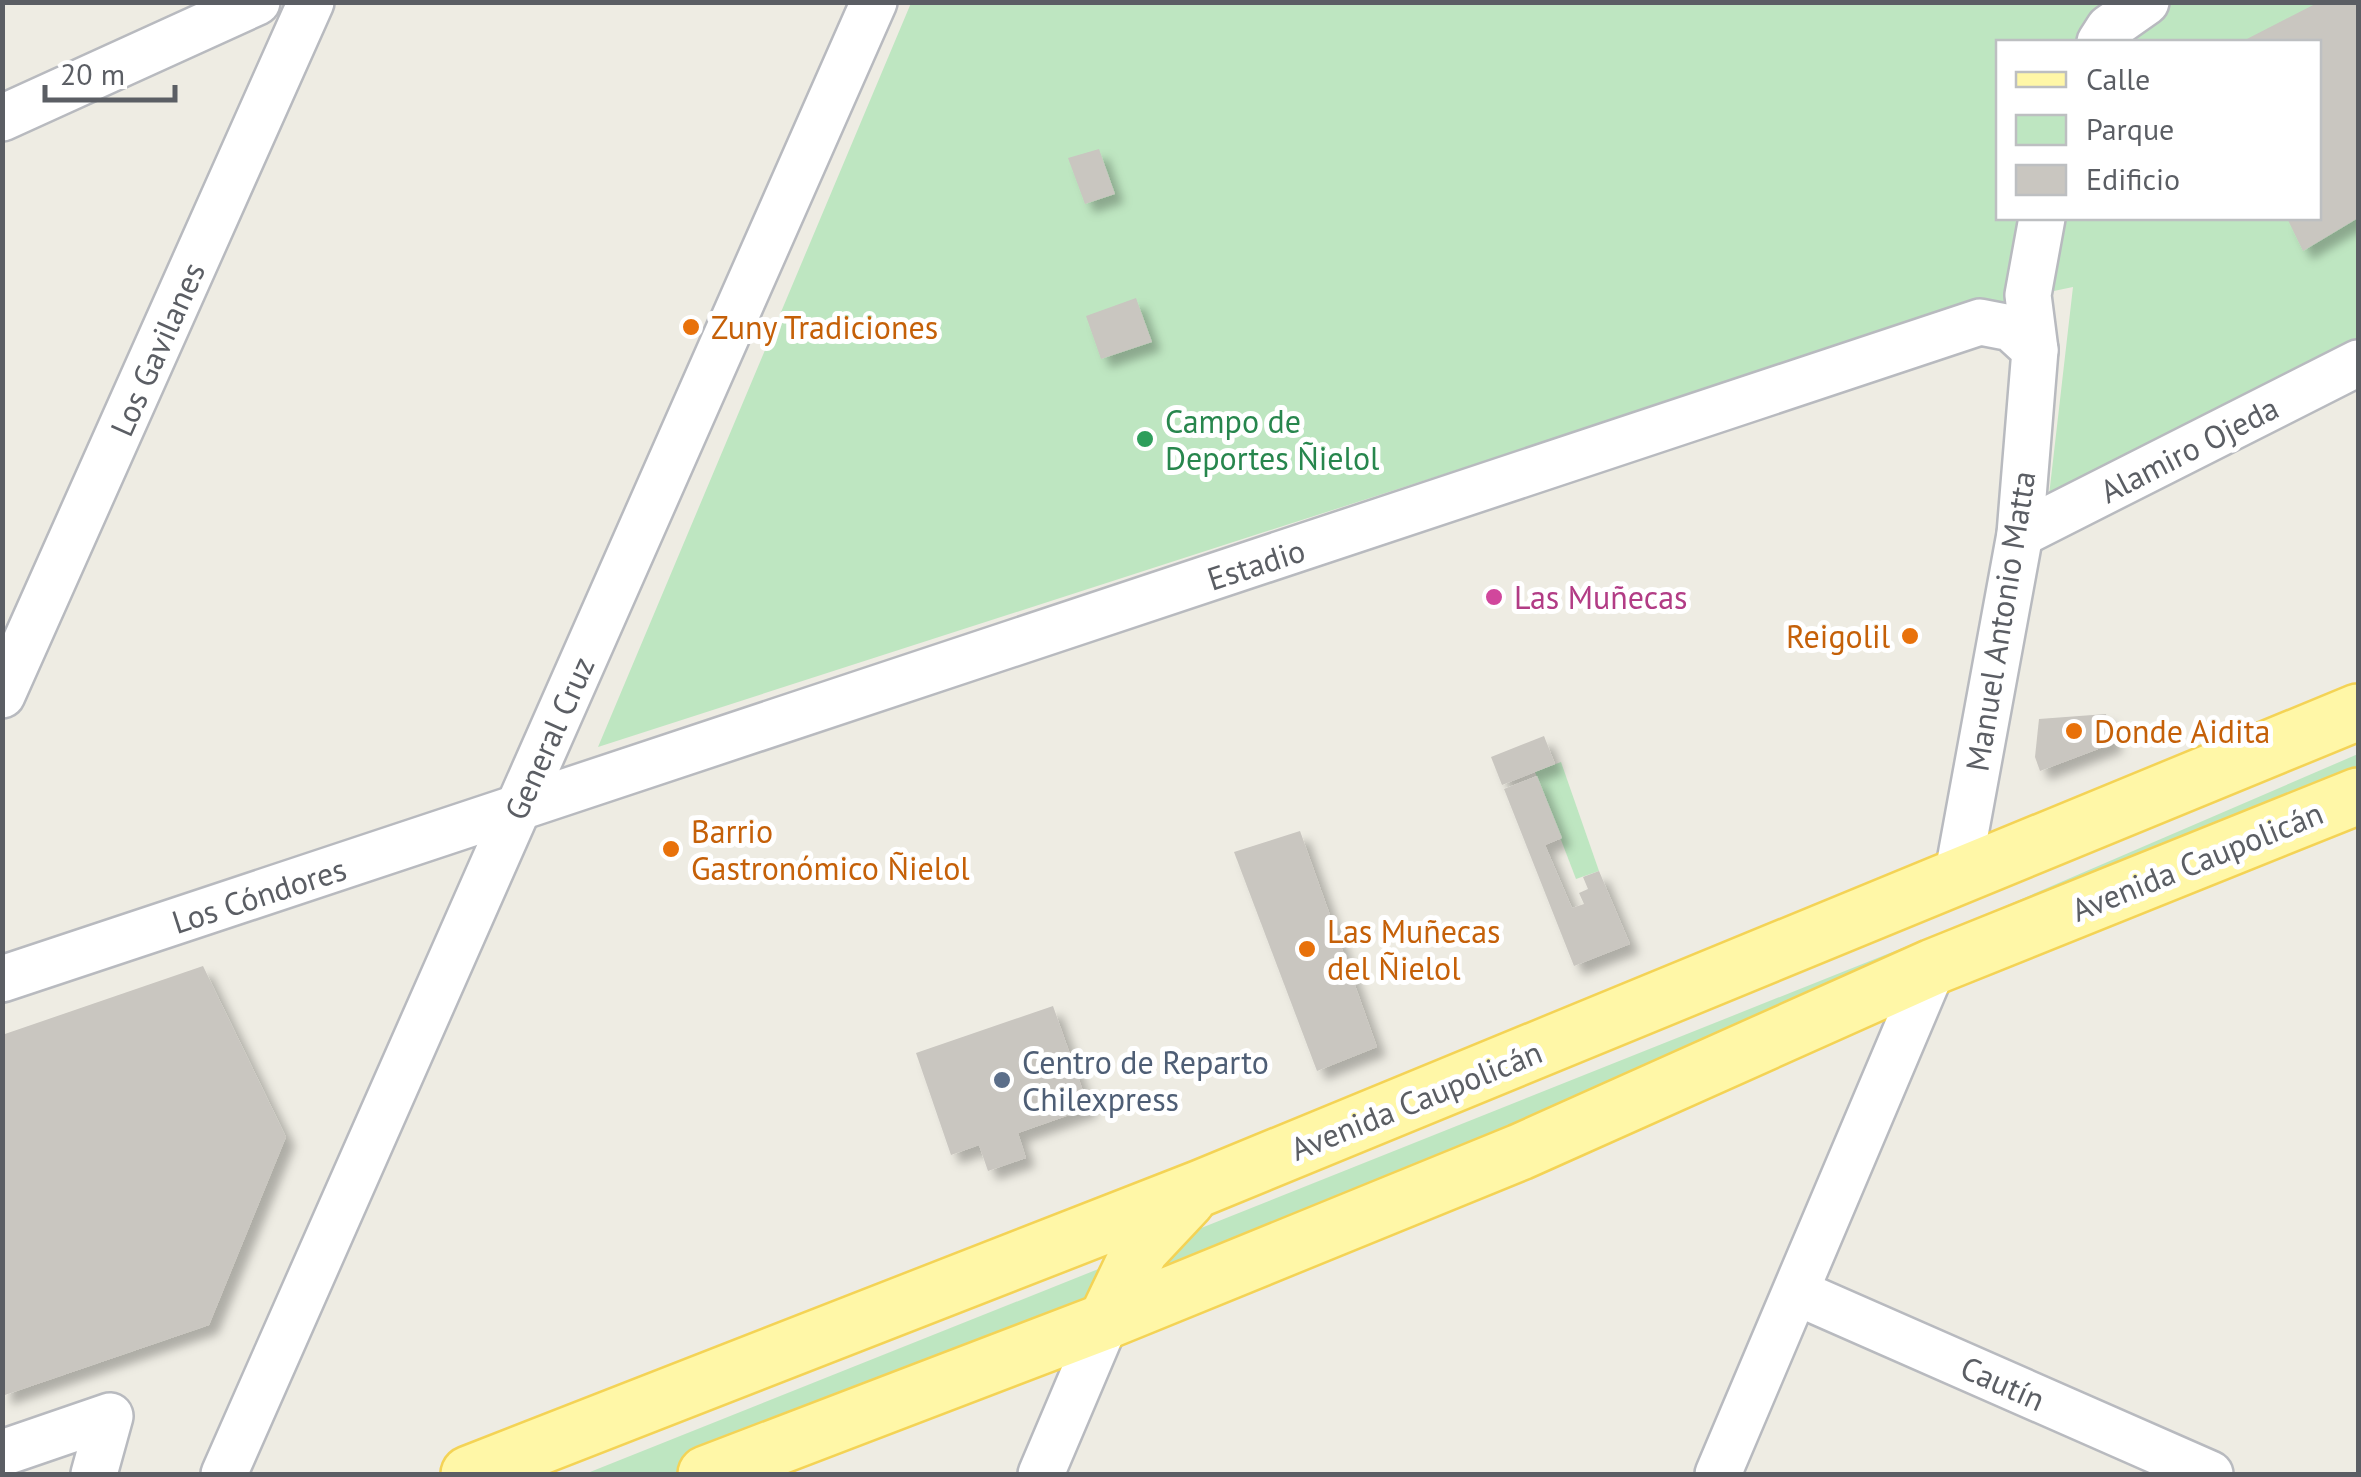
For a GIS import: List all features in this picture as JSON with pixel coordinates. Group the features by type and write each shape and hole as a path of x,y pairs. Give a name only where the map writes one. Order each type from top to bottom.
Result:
{"main road":[{"name":"Avenida Caupolicán","path":"468,1474 1201,1188 2358,712"},
{"name":"Avenida Caupolicán","path":"706,1474 1106,1321 1520,1152 1933,967 2358,796"},
{"path":"1871,995 1917,964 1935,943 1954,901 1957,878"},
{"path":"1106,1321 1140,1250 1201,1188"}],"street":[{"path":"2,118 257,2"},
{"name":"Los Gavilanes","path":"2,694 311,2"},
{"name":"General Cruz","path":"224,1474 874,2"},
{"path":"2101,40 2110,28 2146,2"},
{"name":"Manuel Antonio Matta","path":"1957,878 2020,534 2035,350 2028,295 2042,220"},
{"name":"Estadio","path":"516,812 1980,322 2011,328 2035,350"},
{"name":"Alamiro Ojeda","path":"2020,534 2358,364"},
{"name":"Los Cóndores","path":"2,979 516,812"},
{"path":"1718,1474 1933,967"},
{"name":"Cautín","path":"1796,1292 2210,1474"},
{"path":"1041,1474 1106,1321"},
{"path":"2,1454 110,1416 94,1474"}],"green space":[{"name":"Campo de Deportes Ñielol","path":"911,3 2358,3 2358,351 2048,504 2073,287 1990,304 1987,299 598,747"},
{"path":"2358,754 2358,781 682,1474 585,1474 1980,917"},
{"path":"1561,762 1599,871 1576,879 1535,772"}],"building":[{"path":"2319,2 2358,2 2358,218 2303,251 2288,220 2321,220 2321,40 2245,40"},
{"path":"1099,149 1115,194 1085,204 1068,158"},
{"path":"1136,298 1152,342 1101,359 1086,316"},
{"name":"Donde Aidita","path":"2106,714 2114,743 2040,771 2035,757 2039,719"},
{"path":"1544,736 1555,764 1502,785 1491,757"},
{"path":"1537,776 1562,838 1545,845 1572,908 1584,904 1579,893 1588,889 1583,877 1599,871 1630,944 1574,966 1504,789"},
{"name":"Las Muñecas del Ñielol","path":"1300,831 1377,1047 1317,1071 1234,852"},
{"path":"203,966 286,1137 209,1325 2,1396 2,1035"},
{"name":"Centro de Reparto Chilexpress","path":"1053,1006 1089,1108 1018,1133 1026,1158 988,1171 979,1145 951,1155 916,1053"}],"place":[{"name":"Zuny Tradiciones","path":"691,327"},
{"name":"Campo de Deportes Ñielol","path":"1145,439"},
{"name":"Las Muñecas","path":"1494,597"},
{"name":"Reigolil","path":"1910,636"},
{"name":"Donde Aidita","path":"2074,731"},
{"name":"Barrio Gastronómico Ñielol","path":"671,849"},
{"name":"Las Muñecas del Ñielol","path":"1307,949"},
{"name":"Centro de Reparto Chilexpress","path":"1002,1080"}]}
